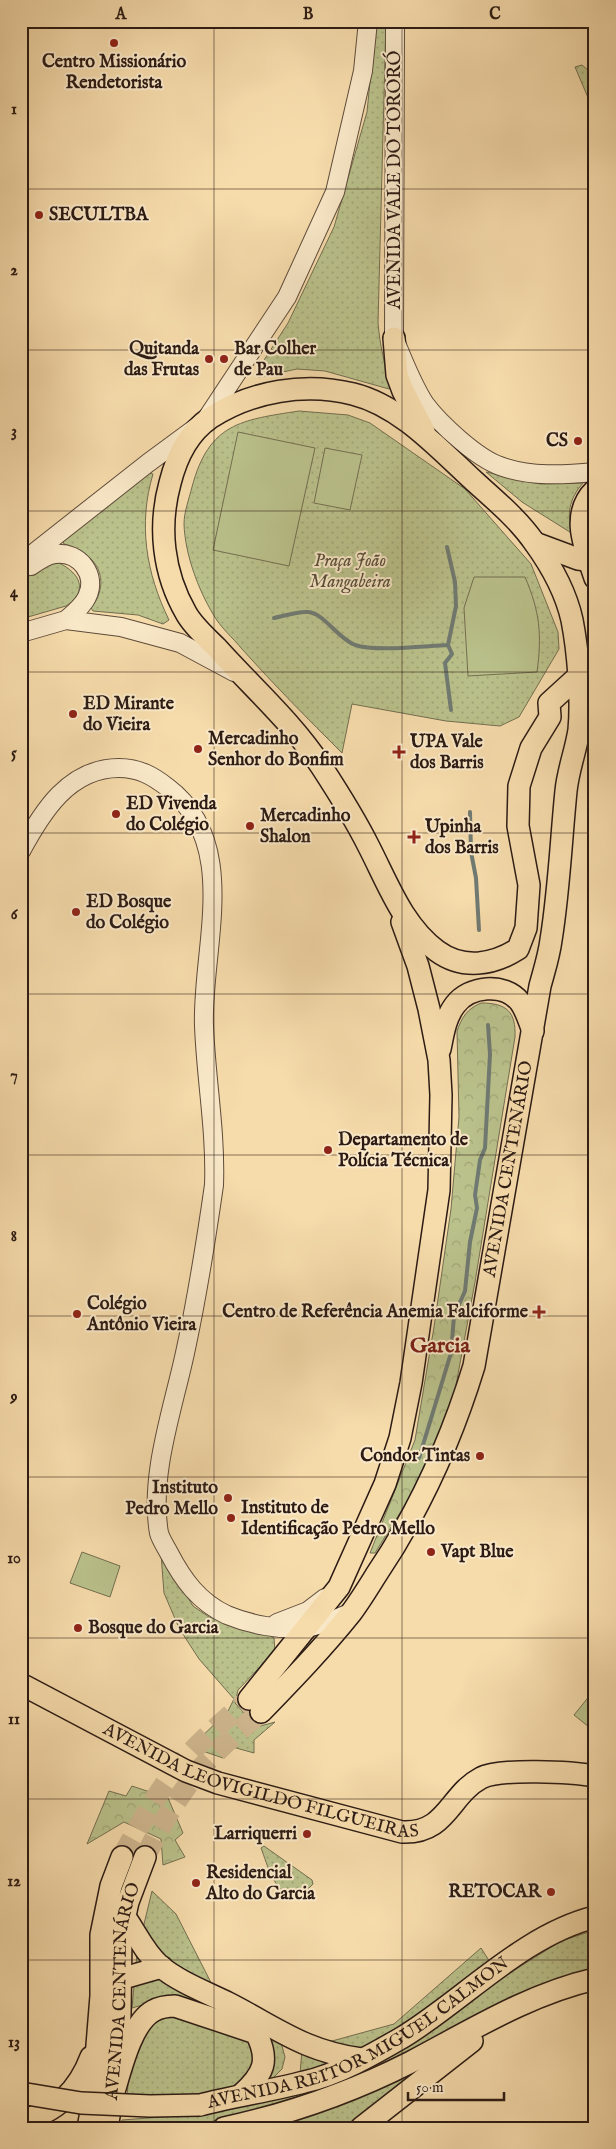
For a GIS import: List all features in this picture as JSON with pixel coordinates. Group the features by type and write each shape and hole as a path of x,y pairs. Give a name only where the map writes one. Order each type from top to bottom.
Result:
{"main road":[{"path":"394,338 397,375 403,391 429,440"},
{"path":"578,675 572,621 567,602 535,543 511,514 429,440 400,416 378,403 355,394 326,389 277,391 255,396 230,406 205,421 184,445 174,466 163,518 164,546 169,572 188,616 242,676 292,726 318,760 370,848 391,895 424,941 441,954 458,962 476,964 492,961 518,949 526,928 529,884 518,826 519,786 531,748 550,717 549,703 595,661"},
{"path":"593,567 583,542 581,513 588,497 595,490"},
{"path":"535,543 578,559 593,567"},
{"name":"AVENIDA CENTENÁRIO","path":"391,895 418,966 439,1060 441,1128 439,1190 412,1384 400,1438 385,1484 339,1587 305,1628 255,1706 294,1679 352,1612 402,1537 432,1478 460,1413 474,1366 488,1296 540,986 551,942 566,785 579,730 578,675"},
{"path":"439,1060 445,1028 455,1005 466,995 478,990 495,989 510,994 519,1001 533,1030"},
{"name":"AVENIDA LEOVIGILDO FILGUEIRAS","path":"21,1684 186,1771 218,1783 402,1832 421,1832 432,1826 470,1786 481,1778 492,1774 541,1772 580,1773 595,1776"},
{"name":"AVENIDA CENTENÁRIO","path":"88,2128 98,2040 102,1935 111,1886 122,1857"},
{"name":"AVENIDA CENTENÁRIO","path":"107,2128 112,2098 120,2015 121,1934 132,1889 145,1857"},
{"path":"125,1917 145,1950 162,1967 292,2039 334,2055 361,2059"},
{"name":"AVENIDA REITOR MIGUEL CALMON","path":"21,2092 80,2103 150,2106 200,2105 242,2094 306,2082 361,2059 404,2036 511,1958 554,1933 595,1917"},
{"path":"101,1996 120,1979 162,1967"},
{"name":"AVENIDA REITOR MIGUEL CALMON","path":"224,2128 302,2108 369,2082 474,2028 557,1990 595,1978"},
{"path":"361,2128 463,2047 531,2002"},
{"path":"112,2098 132,2040 143,2019 152,2011 175,2006 256,2033 263,2046 263,2066 260,2075 242,2094"},
{"path":"21,2120 45,2114 61,2102 77,2086 86,2071 98,2040"}],"street":[{"name":"AVENIDA VALE DO TORORÓ","path":"205,421 286,298 335,192 364,71 368,21"},
{"name":"AVENIDA VALE DO TORORÓ","path":"394,338 395,21"},
{"path":"394,338 409,374 425,404 471,450 499,466 527,472 551,475 595,472"},
{"path":"21,562 205,421"},
{"path":"21,572 45,557 56,554 68,555 79,560 90,576 90,586 87,598 66,620"},
{"path":"21,633 66,620 121,627 160,636 205,655 242,676"},
{"path":"21,851 37,822 50,804 69,786 85,776 103,770 119,768 138,770 155,778 173,792 188,808 202,832 213,869 214,894 206,973 204,1025 215,1160 214,1185 187,1342 162,1455 156,1513 160,1535 182,1578 194,1592 216,1610 241,1621 268,1626 305,1628 325,1623 352,1612"},
{"path":"268,1626 308,1611 339,1587"}],"green space":[{"path":"376,21 386,21 378,323 383,355 392,386 389,389 325,371 297,369 259,377 255,374 288,323 334,227 367,112"},
{"path":"582,65 595,76 595,114 575,67"},
{"name":"Praça João Mangabeira","path":"299,411 348,415 370,423 465,489 531,564 558,632 559,649 519,717 500,726 446,721 352,704 342,753 266,676 216,619 197,582 185,535 186,510 199,466 208,449 218,437 230,428 260,418"},
{"path":"238,432 315,448 289,566 213,550"},
{"path":"325,448 362,455 350,510 314,503"},
{"path":"486,472 540,484 583,483 578,489 570,507 569,514 573,534 522,502"},
{"path":"149,473 153,474 148,493 145,530 150,566 161,602 169,620 163,624 138,615 93,611 91,608 101,587 98,568 85,553 64,544 62,540"},
{"path":"59,563 77,577 79,583 78,594 66,606 21,619 21,581 49,564"},
{"path":"474,577 525,577 537,613 539,646 537,672 468,676 464,608"},
{"path":"481,1003 490,1003 503,1007 512,1015 515,1037 475,1282 454,1396 410,1497 375,1553 370,1553 415,1440 451,1209 459,1117 457,1031 466,1014"},
{"path":"82,1552 120,1566 110,1597 70,1583"},
{"path":"161,1554 193,1606 209,1617 264,1632 274,1638 275,1651 238,1690 235,1703 257,1727 275,1722 254,1740 254,1753 229,1746 223,1758 191,1747 228,1711 234,1699 199,1659 179,1628 164,1593"},
{"path":"595,1689 595,1730 594,1731 574,1715"},
{"path":"132,1786 168,1798 183,1833 175,1840 185,1857 163,1865 161,1839 124,1822 87,1844 109,1791 126,1796"},
{"path":"264,1846 312,1880 313,1884 299,1893 291,1894 284,1892 278,1887 270,1871 261,1848"},
{"path":"152,1891 176,1914 225,2010 153,2002 132,2008 137,1953"},
{"path":"595,1930 595,1972 298,2102 205,2123 165,2128 120,2128 122,2120 201,2114 296,2094 489,1986 561,1941"},
{"path":"481,1948 490,1962 379,2041 300,2074 303,2037 332,2041 394,2024"},
{"path":"175,2014 280,2039 285,2057 282,2069 271,2080 202,2097 127,2097 129,2070 136,2044 157,2019"},
{"path":"408,2074 410,2078 347,2128 268,2128 328,2109"}],"waterway":[{"path":"274,618 300,612 314,613 348,642 364,647 387,648 448,645 456,606 455,582 447,547"},
{"path":"448,645 452,654 445,663 451,710"},
{"path":"470,812 471,852 476,878 479,930"},
{"path":"419,1458 451,1353 454,1316 465,1291 470,1242 477,1208 475,1195 480,1160 485,1148 490,1054 488,1025"}],"tunnel":[{"path":"122,1857 174,1772 204,1739 249,1699"},
{"path":"145,1857 171,1810 194,1777 216,1752 261,1712"}],"place":[{"name":"Centro Missionário Rendetorista","path":"114,43"},
{"name":"SECULTBA","path":"39,215"},
{"name":"Quitanda das Frutas","path":"209,359"},
{"name":"Bar Colher de Pau","path":"224,359"},
{"name":"CS","path":"578,441"},
{"name":"ED Mirante do Vieira","path":"73,714"},
{"name":"Mercadinho Senhor do Bonfim","path":"198,749"},
{"name":"UPA Vale dos Barris","path":"399,752"},
{"name":"ED Vivenda do Colégio","path":"116,814"},
{"name":"Mercadinho Shalon","path":"250,826"},
{"name":"Upinha dos Barris","path":"414,837"},
{"name":"ED Bosque do Colégio","path":"76,912"},
{"name":"Departamento de Polícia Técnica","path":"328,1150"},
{"name":"Centro de Referência Anemia Falciforme","path":"539,1312"},
{"name":"Colégio Antônio Vieira","path":"77,1314"},
{"name":"Condor Tintas","path":"480,1456"},
{"name":"Instituto Pedro Mello","path":"228,1498"},
{"name":"Instituto de Identificação Pedro Mello","path":"231,1518"},
{"name":"Vapt Blue","path":"431,1552"},
{"name":"Bosque do Garcia","path":"78,1628"},
{"name":"Larriquerri","path":"307,1834"},
{"name":"Residencial Alto do Garcia","path":"196,1883"},
{"name":"RETOCAR","path":"551,1892"}],"district":[{"name":"Garcia","path":"440,1346"}]}
